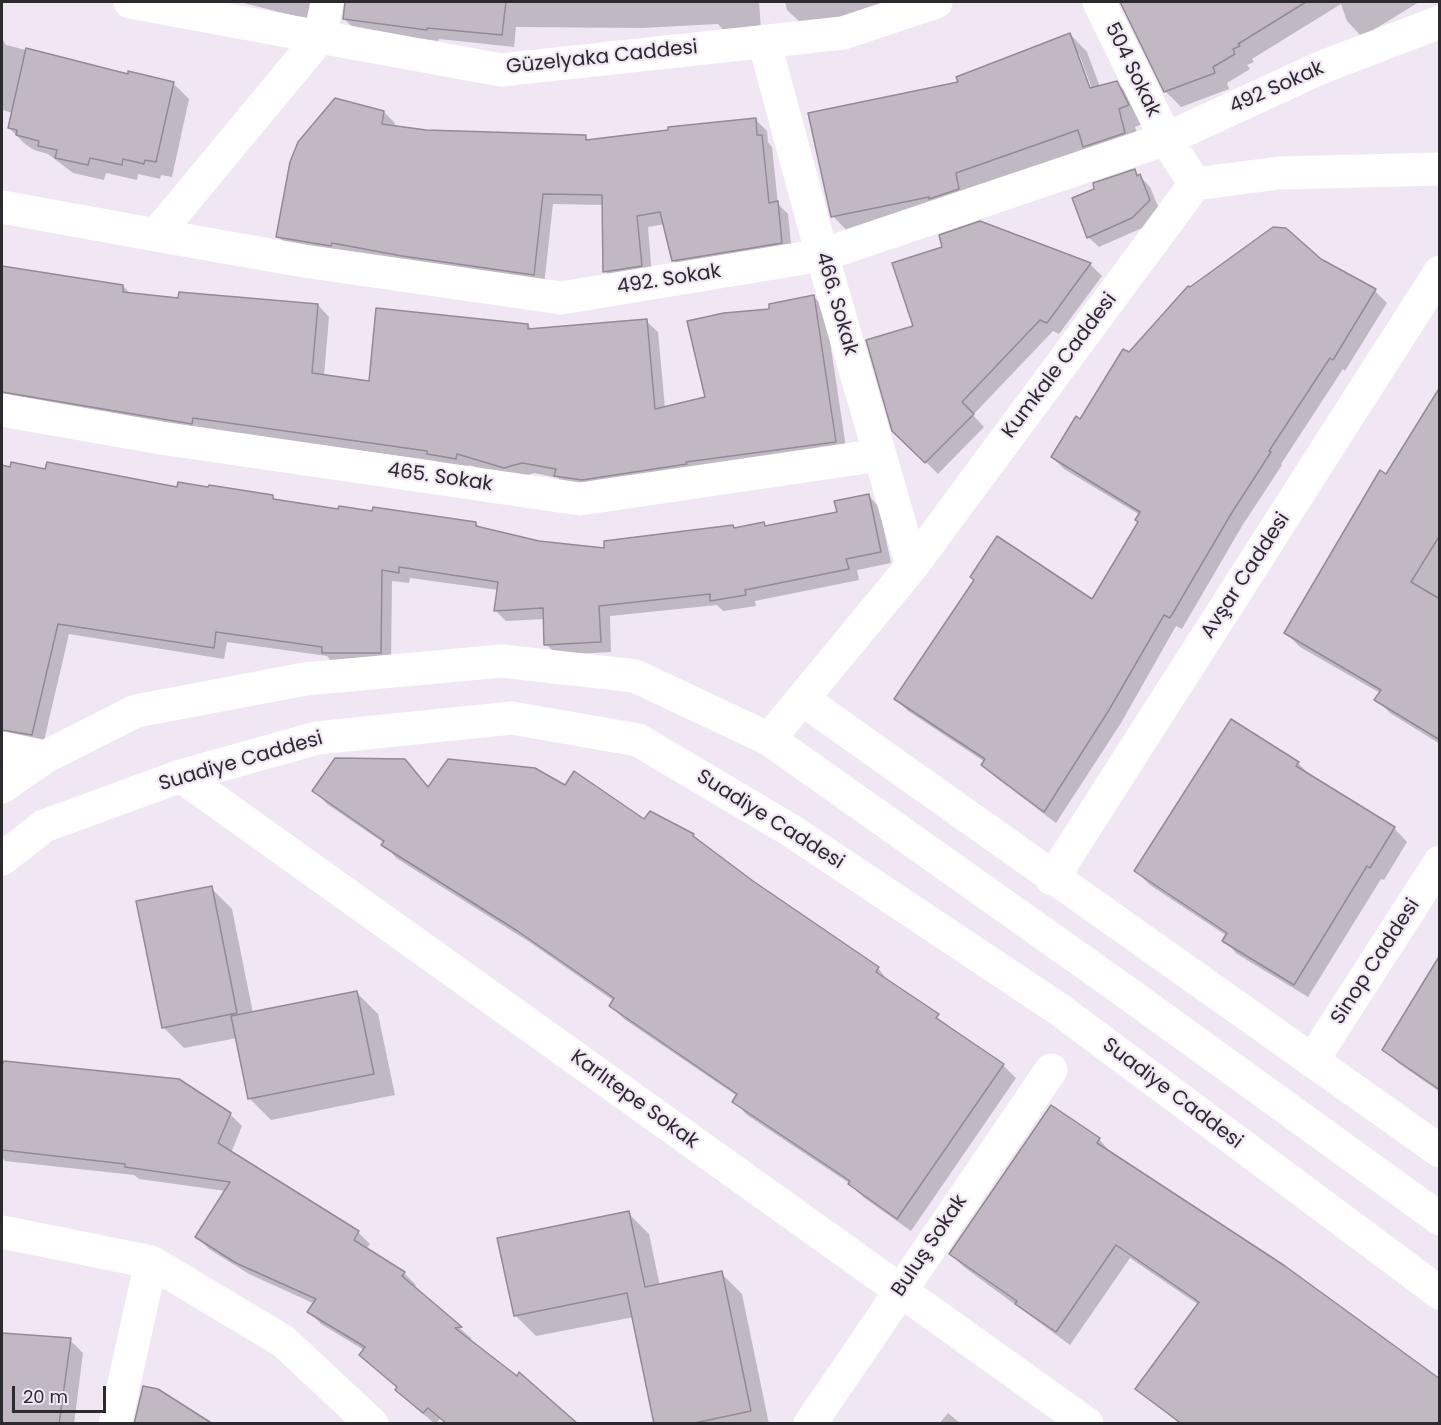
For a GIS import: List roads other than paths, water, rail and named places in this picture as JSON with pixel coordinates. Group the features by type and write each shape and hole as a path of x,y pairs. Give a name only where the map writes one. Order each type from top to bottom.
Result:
{"street":[{"name":"Güzelyaka Caddesi","path":"130,2 501,70 843,33 936,2"},
{"path":"2,207 156,235 320,37 327,2"},
{"name":"504 Sokak","path":"1099,2 1166,139"},
{"name":"492 Sokak","path":"1166,139 1320,68 1440,22"},
{"name":"466. Sokak","path":"764,41 822,255 912,567"},
{"path":"1166,139 1195,184 1279,173 1440,169"},
{"name":"492. Sokak","path":"156,235 304,261 561,298 822,255 1166,139"},
{"name":"Kumkale Caddesi","path":"770,739 912,567 1195,184"},
{"name":"Avşar Caddesi","path":"1052,879 1440,272"},
{"name":"465. Sokak","path":"2,410 161,438 580,498 880,455"},
{"path":"2,788 45,757 136,711 305,679 502,661 635,676 770,739 1440,1219"},
{"path":"802,699 1052,879 1440,1151"},
{"name":"Suadiye Caddesi","path":"2,859 44,826 181,776 317,738 512,718 638,740 790,830 1060,1010 1440,1293"},
{"path":"2,748 45,757"},
{"name":"Karlıtepe Sokak","path":"181,776 1087,1424"},
{"name":"Sinop Caddesi","path":"1312,1061 1440,862"},
{"name":"Buluş Sokak","path":"810,1424 1051,1070"},
{"path":"2,1232 151,1262 283,1341 372,1424"},
{"path":"115,1424 151,1262"}]}
